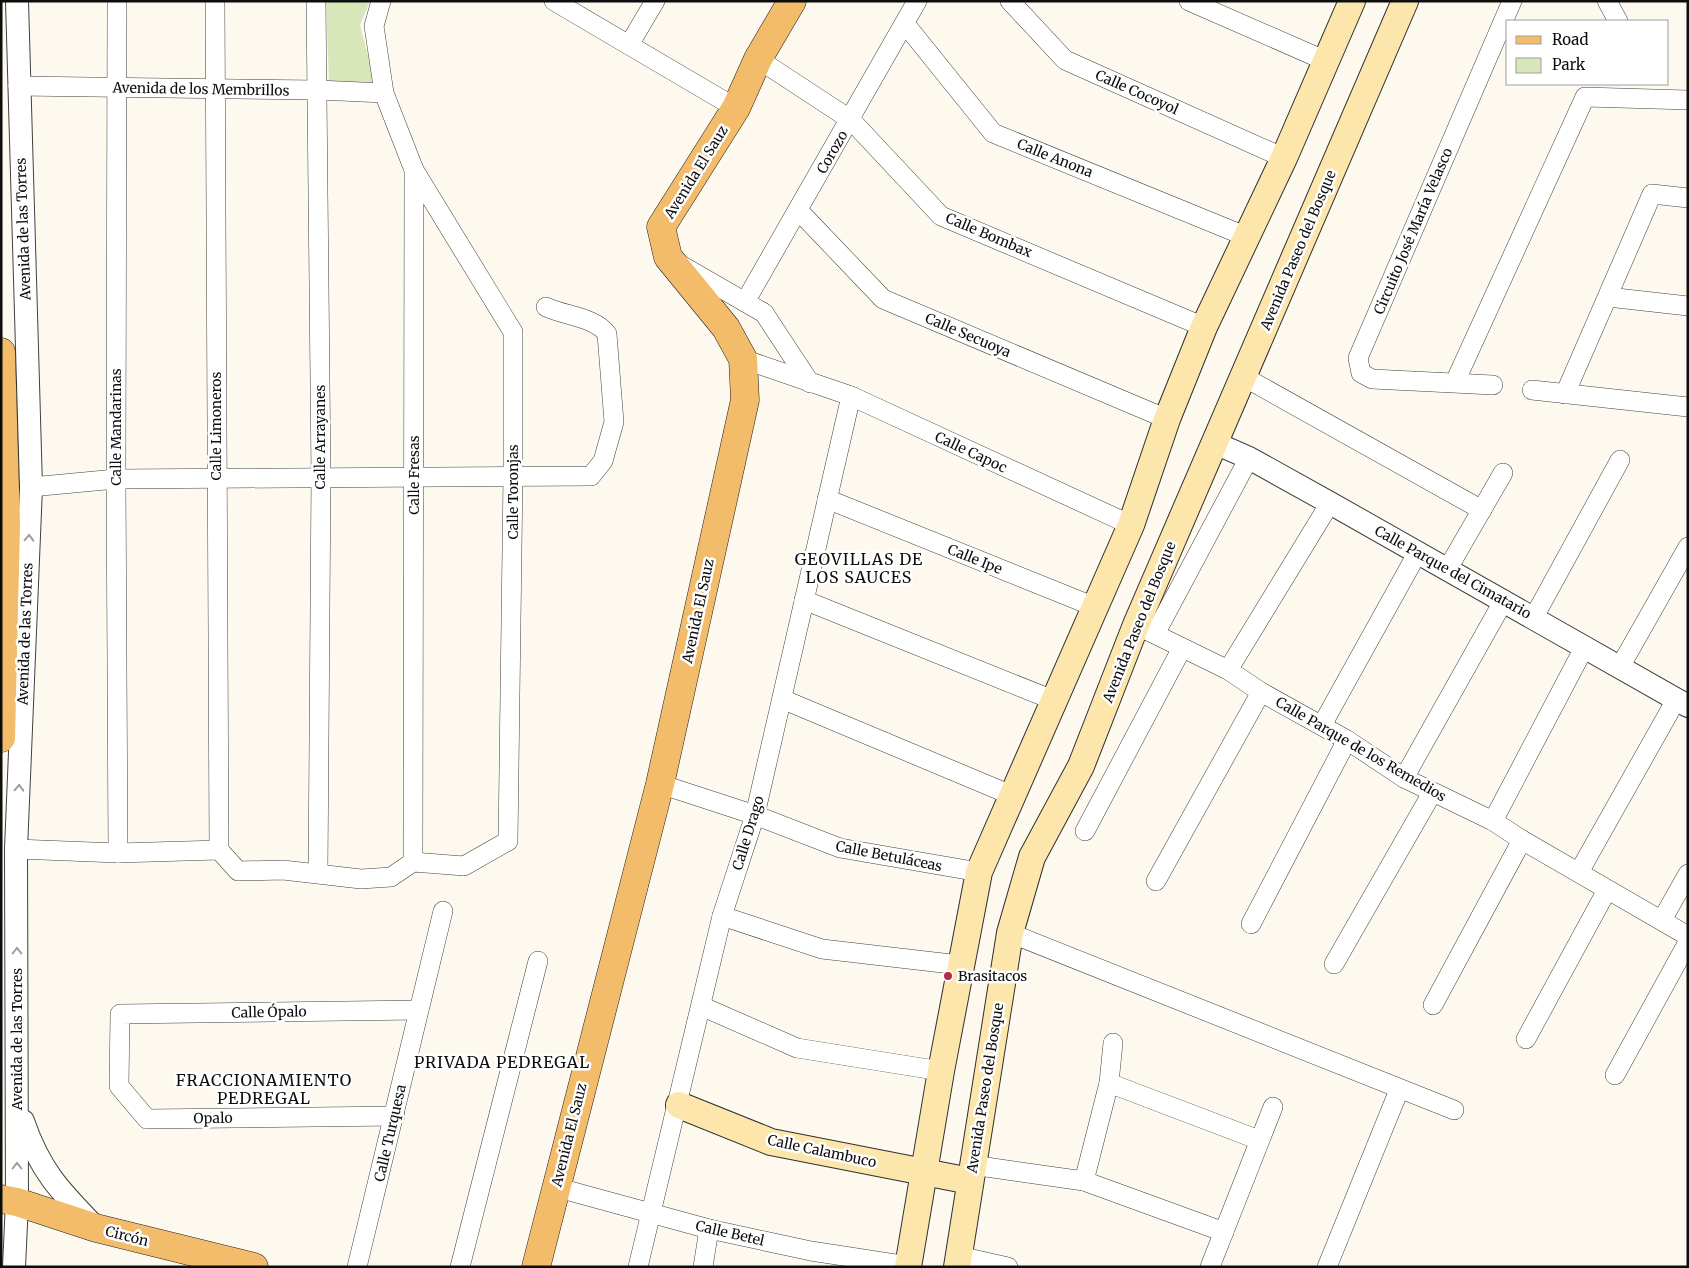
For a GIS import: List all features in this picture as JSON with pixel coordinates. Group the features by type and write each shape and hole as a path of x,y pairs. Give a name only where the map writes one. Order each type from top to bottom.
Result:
{"main road":[{"name":"Avenida El Sauz","path":"536,1267 660,784 745,400 743,359 726,328 668,258 661,227 736,108 758,59 792,1"},
{"path":"908,1266 941,1070 979,872 1052,700 1131,525 1167,419 1204,327 1245,236 1284,158 1352,1"},
{"name":"Avenida Paseo del Bosque","path":"958,1261 1010,933 1032,857 1081,766 1146,630 1215,443 1405,1"},
{"name":"Avenida de las Torres","path":"1,352 6,524 1,738"},
{"name":"Calle Calambuco","path":"679,1104 771,1142 924,1172 971,1173"},
{"name":"Circón","path":"9,1201 96,1228 254,1267"}],"street":[{"name":"Avenida de las Torres","path":"14,1267 9,1201 17,1103 16,849 31,487 17,1"},
{"name":"Calle Mandarinas","path":"117,1 116,479 118,853"},
{"name":"Calle Limoneros","path":"215,1 219,850"},
{"name":"Calle Arrayanes","path":"316,1 321,476 318,873"},
{"name":"Calle Fresas","path":"381,1 374,26 384,94 414,170 413,862"},
{"path":"554,1 736,108"},
{"path":"629,45 655,1"},
{"name":"Corozo","path":"745,302 906,25 918,1"},
{"name":"Calle Cocoyol","path":"1010,1 1065,60 1284,158"},
{"path":"1189,1 1326,61"},
{"path":"1607,1 1617,20"},
{"name":"Circuito José María Velasco","path":"1493,385 1372,379 1361,373 1358,358 1510,2"},
{"name":"Calle Anona","path":"906,25 993,133 1245,236"},
{"name":"Calle Bombax","path":"758,59 851,120 941,216 1204,327"},
{"name":"Avenida de los Membrillos","path":"18,86 318,90 384,94"},
{"path":"1455,382 1586,97 1656,91 1688,100"},
{"name":"Calle Toronjas","path":"413,862 464,866 508,841 514,476 513,332 414,170"},
{"path":"1565,394 1652,194 1688,198"},
{"name":"Calle Secuoya","path":"798,210 883,299 1167,419"},
{"path":"668,258 764,313 810,383"},
{"path":"1608,297 1688,306"},
{"path":"31,487 116,479 321,476 414,478 591,476 603,461 614,422 607,334 601,325 562,315 546,307"},
{"name":"Calle Capoc","path":"743,359 850,396 1131,525"},
{"path":"1244,377 1482,510"},
{"path":"1532,390 1688,407"},
{"name":"Calle Drago","path":"638,1267 679,1104 722,916 755,815 850,396"},
{"name":"Calle Parque del Cimatario","path":"1215,443 1249,458 1330,503 1534,617 1682,703"},
{"path":"1146,630 1249,458"},
{"path":"1534,617 1620,460"},
{"path":"1447,570 1503,473"},
{"name":"Calle Ipe","path":"827,499 1095,607"},
{"path":"1228,670 1330,503"},
{"path":"1620,667 1688,547"},
{"path":"1322,725 1418,552"},
{"path":"804,600 1052,700"},
{"path":"1404,778 1504,600"},
{"name":"Calle Parque de los Remedios","path":"1146,630 1228,670 1260,692 1347,740 1404,778 1432,793 1493,820 1522,840 1688,936"},
{"path":"1493,820 1585,646"},
{"path":"1085,831 1182,648"},
{"path":"1156,881 1260,692"},
{"path":"782,699 1011,795"},
{"path":"1579,872 1682,703"},
{"path":"1251,924 1347,740"},
{"name":"Calle Betuláceas","path":"660,784 755,815 840,848 979,872"},
{"path":"1334,964 1432,793"},
{"path":"1433,1005 1522,840"},
{"path":"16,849 118,853 219,850 238,870 283,870 362,880 391,877 413,862"},
{"path":"1662,920 1688,874"},
{"path":"1526,1039 1607,890"},
{"name":"Calle Turquesa","path":"357,1267 443,912"},
{"path":"722,916 822,949 960,965"},
{"path":"1010,933 1399,1090 1454,1110"},
{"path":"1615,1075 1688,942"},
{"path":"460,1267 538,961"},
{"path":"701,1006 797,1048 941,1070"},
{"name":"Calle Ópalo","path":"120,1014 418,1010"},
{"name":"Opalo","path":"120,1014 119,1086 147,1119 395,1116"},
{"path":"1084,1181 1109,1083 1113,1043"},
{"path":"1109,1083 1259,1140"},
{"path":"1327,1267 1399,1090"},
{"path":"17,1103 33,1149 48,1174 96,1228"},
{"path":"1210,1267 1272,1107"},
{"path":"971,1173 1084,1181 1224,1232"},
{"name":"Calle Betel","path":"555,1188 710,1229 809,1259 908,1266"},
{"path":"703,1267 710,1229"},
{"path":"958,1261 1008,1267"}],"green space":[{"path":"326,1 370,1 360,25 375,82 329,83"}],"place":[{"name":"Brasitacos","path":"948,976"}],"district":[{"name":"GEOVILLAS DE LOS SAUCES","path":"859,568"},
{"name":"PRIVADA PEDREGAL","path":"502,1062"},
{"name":"FRACCIONAMIENTO PEDREGAL","path":"264,1089"}]}
